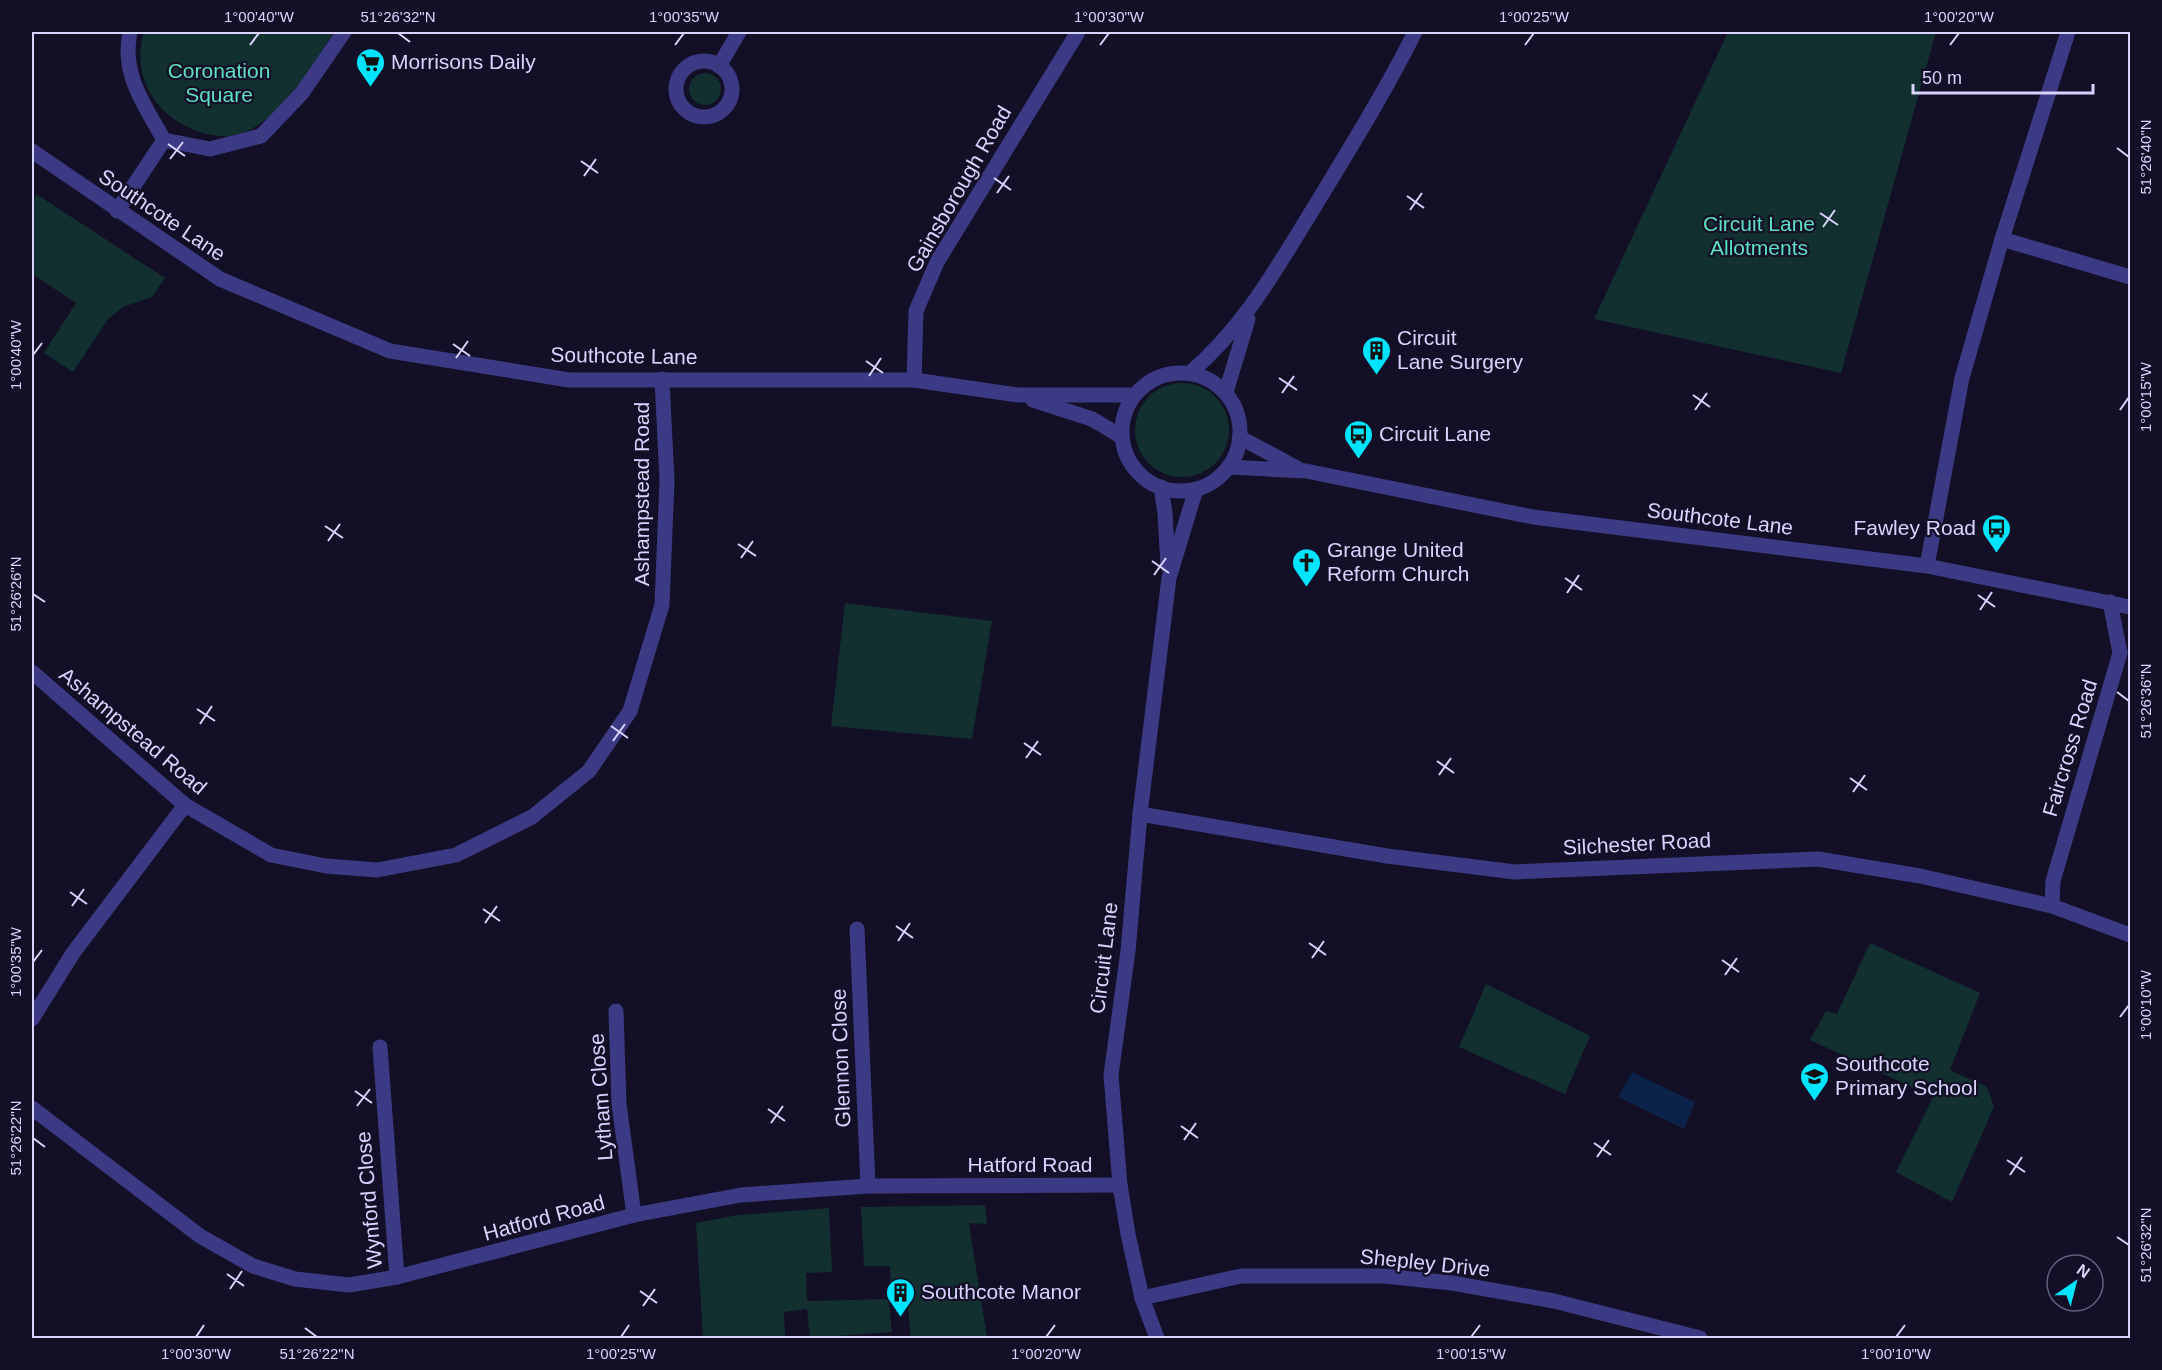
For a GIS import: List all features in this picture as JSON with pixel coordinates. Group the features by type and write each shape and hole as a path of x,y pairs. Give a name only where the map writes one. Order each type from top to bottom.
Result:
{"street":[{"path":"130,32 126,50 132,83 164,140 210,149 261,136 302,93 344,32"},
{"path":"719,66 739,32"},
{"name":"Gainsborough Road","path":"914,380 916,311 937,262 1078,32"},
{"path":"1190,374 1219,348 1251,310 1388,86 1415,32"},
{"path":"1928,566 1962,378 2002,239 2068,32"},
{"path":"117,211 164,140"},
{"name":"Southcote Lane","path":"32,151 220,279 390,351 569,380 914,380 1018,396 1092,419 1122,437"},
{"path":"2002,239 2130,277"},
{"path":"1226,392 1251,310"},
{"path":"1163,374 1190,374 1210,379 1226,392 1240,417 1241,438 1229,467 1221,477 1196,489 1179,491 1148,481 1133,466 1122,437 1124,414 1133,395 1149,381 1163,374"},
{"name":"Ashampstead Road","path":"32,672 185,805 271,855 326,866 376,870 456,855 532,818 589,771 630,711 662,605 667,481 662,379"},
{"name":"Southcote Lane","path":"1018,396 1133,395"},
{"name":"Southcote Lane","path":"1241,438 1306,471"},
{"name":"Southcote Lane","path":"1229,467 1306,471 1533,517 1928,566 2130,607"},
{"name":"Circuit Lane","path":"1161,487 1169,578"},
{"name":"Circuit Lane","path":"1157,1338 1142,1298 1120,1185 1111,1075 1128,951 1140,814 1169,578 1196,489"},
{"name":"Faircross Road","path":"2052,906 2053,881 2121,652 2110,602"},
{"path":"32,1019 73,953 185,805"},
{"name":"Silchester Road","path":"1140,814 1387,856 1515,872 1724,861 1818,859 1920,876 2052,906 2130,935"},
{"name":"Glennon Close","path":"857,928 868,1186"},
{"name":"Lytham Close","path":"616,1011 619,1104 634,1215"},
{"name":"Wynford Close","path":"380,1047 397,1277"},
{"name":"Hatford Road","path":"32,1108 200,1236 253,1266 295,1279 349,1285 397,1277 634,1215 741,1195 868,1186 1120,1185"},
{"name":"Shepley Drive","path":"1142,1298 1241,1276 1383,1276 1452,1282 1554,1301 1636,1331 1700,1338"}],"green space":[{"name":"Coronation Square","path":"144,32 334,32 307,74 275,112 248,131 226,136 203,133 187,127 161,108 151,95 141,66"},
{"name":"Circuit Lane Allotments","path":"1728,32 1936,32 1841,373 1594,319"},
{"path":"705,73 716,78 721,89 716,100 705,105 694,100 689,89 694,78"},
{"path":"36,194 165,278 152,297 123,307 108,319 73,372 44,353 76,303 32,274 32,205"},
{"path":"1182,383 1200,386 1216,396 1226,412 1229,430 1226,448 1216,464 1200,474 1182,477 1164,474 1148,464 1138,448 1135,430 1138,412 1148,396 1164,386"},
{"path":"845,603 992,621 972,739 831,726"},
{"path":"1870,943 1980,993 1950,1070 1987,1087 1994,1107 1952,1202 1896,1172 1933,1097 1810,1040 1826,1011 1837,1014"},
{"path":"1486,984 1590,1036 1565,1094 1459,1047"},
{"path":"985,1205 987,1224 969,1223 987,1338 911,1338 907,1300 889,1302 892,1332 810,1338 807,1309 784,1312 785,1338 703,1338 696,1223 738,1215 829,1208 832,1272 806,1273 807,1301 891,1299 890,1266 864,1266 861,1207"}],"water":[{"path":"1632,1072 1695,1102 1684,1129 1618,1097"}],"place":[{"name":"Morrisons Daily","path":"370,88"},
{"name":"Circuit Lane Surgery","path":"1376,376"},
{"name":"Circuit Lane","path":"1358,460"},
{"name":"Fawley Road","path":"1997,554"},
{"name":"Grange United Reform Church","path":"1306,588"},
{"name":"Southcote Primary School","path":"1814,1102"},
{"name":"Southcote Manor","path":"900,1318"}]}
